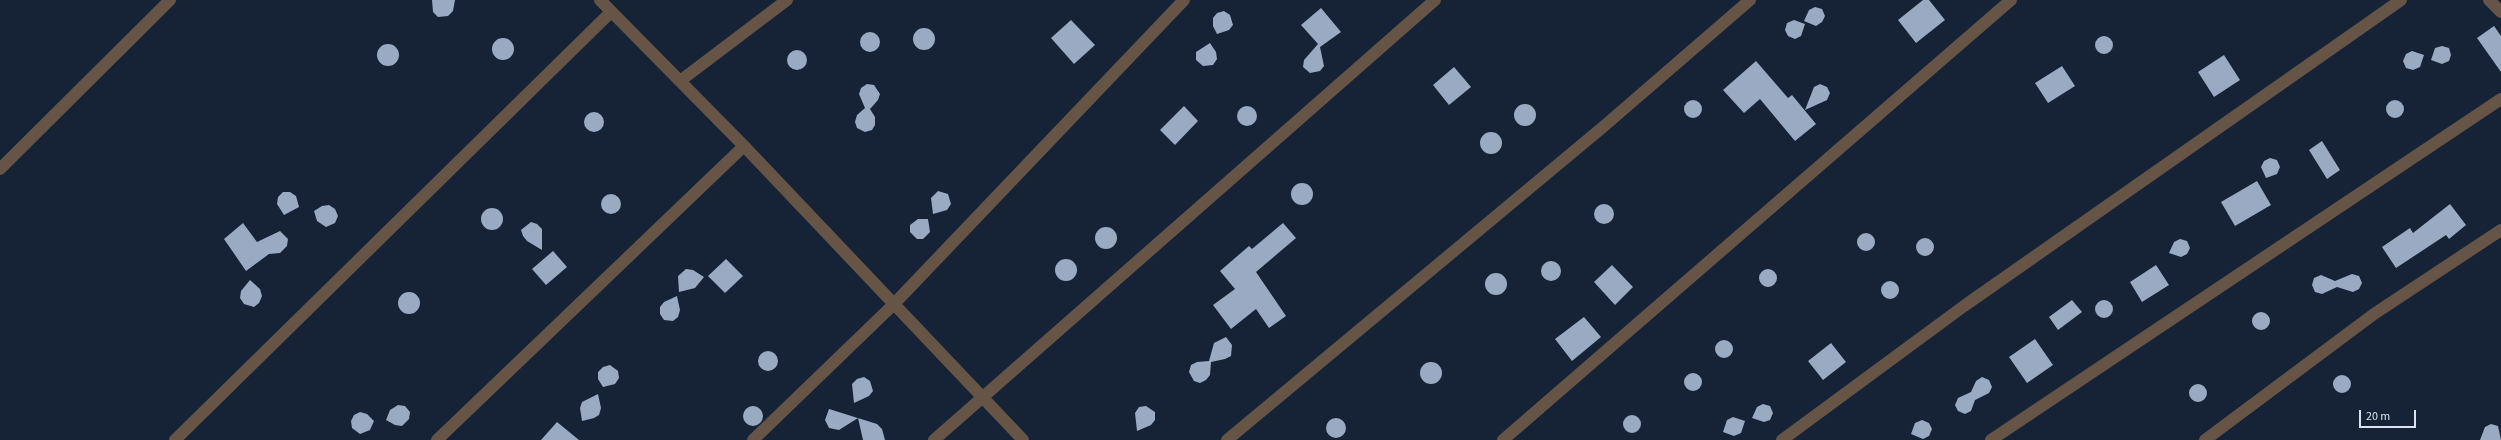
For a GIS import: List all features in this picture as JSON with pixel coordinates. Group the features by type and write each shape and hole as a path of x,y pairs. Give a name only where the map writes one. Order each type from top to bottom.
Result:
{"street":[{"path":"0,169 170,0"},
{"path":"600,0 744,146 893,305 1023,440"},
{"path":"680,81 787,0"},
{"path":"753,440 893,305 1184,0"},
{"path":"934,440 1435,0"},
{"path":"1227,440 1603,127 1750,0"},
{"path":"1503,440 2011,0"},
{"path":"1782,440 1964,306 2401,0"},
{"path":"2489,0 2501,12"},
{"path":"175,440 611,12"},
{"path":"1991,440 2501,99"},
{"path":"437,440 744,146"},
{"path":"2205,440 2374,314 2501,230"}],"building":[{"path":"432,0 455,0 453,11 448,16 438,17 433,12"},
{"path":"1923,0 1929,0 1945,20 1916,43 1898,20"},
{"path":"1815,7 1822,9 1825,16 1822,22 1816,26 1804,21 1809,10"},
{"path":"1321,8 1341,32 1320,47 1324,66 1320,71 1310,73 1303,67 1304,60 1318,44 1301,25"},
{"path":"1224,11 1230,15 1233,25 1229,30 1217,34 1213,26 1213,18 1217,13"},
{"path":"1071,20 1095,45 1074,64 1051,38"},
{"path":"1794,20 1805,24 1801,36 1795,39 1788,36 1785,30 1787,23"},
{"path":"2494,26 2501,36 2501,72 2477,38"},
{"path":"924,28 928,29 934,35 934,43 928,49 924,50 920,49 914,43 913,39 914,35 920,29"},
{"path":"866,32 874,32 880,38 880,46 874,52 866,52 860,46 860,38"},
{"path":"2104,36 2110,39 2113,45 2110,51 2104,54 2098,51 2095,45 2098,39"},
{"path":"503,38 511,41 514,49 511,57 503,60 495,57 492,49 495,41"},
{"path":"1210,43 1216,52 1217,59 1213,65 1203,66 1196,60 1196,52"},
{"path":"388,44 396,47 399,55 396,63 388,66 380,63 377,55 380,47"},
{"path":"2442,46 2449,48 2451,55 2449,61 2442,64 2431,60 2435,48"},
{"path":"793,50 801,50 807,56 807,64 801,70 793,70 787,64 787,56"},
{"path":"2412,51 2424,55 2420,67 2413,70 2406,68 2403,61 2406,54"},
{"path":"2224,55 2240,80 2214,97 2198,72"},
{"path":"1756,61 1788,98 1792,95 1816,124 1795,141 1760,99 1744,113 1723,90"},
{"path":"2062,66 2075,86 2048,103 2035,83"},
{"path":"1454,67 1471,87 1449,105 1433,85"},
{"path":"867,84 874,85 880,94 878,100 870,109 875,117 875,125 872,130 865,132 857,128 855,122 857,115 865,108 859,94 861,88"},
{"path":"1820,84 1827,87 1830,93 1827,100 1805,110 1814,87"},
{"path":"1693,100 1699,103 1702,109 1699,115 1693,118 1687,115 1684,109 1687,103"},
{"path":"2395,100 2401,103 2404,109 2401,115 2395,118 2389,115 2386,109 2389,103"},
{"path":"1525,104 1529,105 1535,111 1535,119 1529,125 1525,126 1521,125 1515,119 1514,115 1515,111 1521,105"},
{"path":"1184,106 1198,121 1175,145 1160,130"},
{"path":"1243,106 1251,106 1257,112 1257,120 1251,126 1243,126 1237,120 1237,112"},
{"path":"590,112 598,112 604,118 604,126 598,132 590,132 584,126 584,118"},
{"path":"1491,132 1495,133 1501,139 1501,147 1495,153 1491,154 1487,153 1481,147 1480,143 1481,139 1487,133"},
{"path":"2322,141 2340,170 2327,179 2309,150"},
{"path":"2270,158 2277,160 2280,167 2277,174 2266,178 2261,167 2264,161"},
{"path":"2257,181 2271,205 2235,226 2221,202"},
{"path":"1302,183 1306,184 1312,190 1312,198 1306,204 1302,205 1298,204 1292,198 1291,194 1292,190 1298,184"},
{"path":"938,191 948,194 951,204 947,210 933,214 931,198"},
{"path":"283,192 290,192 296,196 299,207 284,215 277,204 278,197"},
{"path":"607,194 615,194 621,200 621,208 615,214 607,214 601,208 601,200"},
{"path":"1600,204 1608,204 1614,210 1614,218 1608,224 1600,224 1594,218 1594,210"},
{"path":"2450,204 2466,225 2449,239 2446,235 2396,268 2382,247 2410,228 2413,233"},
{"path":"329,205 335,209 338,216 335,223 326,227 317,221 314,211 322,206"},
{"path":"492,208 500,211 503,219 500,227 492,230 484,227 481,219 484,211"},
{"path":"918,219 928,219 930,232 923,239 917,239 910,232 910,225"},
{"path":"531,222 537,224 542,229 542,250 527,241 523,236 521,230"},
{"path":"243,223 257,242 280,231 288,239 287,246 280,253 269,254 246,271 224,239"},
{"path":"1283,223 1296,238 1256,272 1286,316 1269,328 1256,309 1231,329 1213,305 1235,289 1220,271 1249,246 1252,249"},
{"path":"1106,227 1110,228 1116,234 1116,242 1110,248 1106,249 1102,248 1096,242 1095,238 1096,234 1102,228"},
{"path":"1866,233 1872,236 1875,242 1872,248 1866,251 1860,248 1857,242 1860,236"},
{"path":"1925,238 1931,241 1934,247 1931,253 1925,256 1919,253 1916,247 1919,241"},
{"path":"2180,239 2187,241 2190,248 2187,254 2181,257 2169,253 2174,242"},
{"path":"553,251 567,267 546,285 532,269"},
{"path":"726,259 743,276 725,293 708,276"},
{"path":"1066,259 1070,260 1076,266 1076,274 1070,280 1066,281 1062,280 1056,274 1055,270 1056,266 1062,260"},
{"path":"1547,261 1555,261 1561,267 1561,275 1555,281 1547,281 1541,275 1541,267"},
{"path":"1612,265 1633,287 1615,305 1594,282"},
{"path":"2156,265 2169,285 2142,302 2130,282"},
{"path":"686,269 693,270 704,277 695,288 679,292 678,276"},
{"path":"1768,269 1774,272 1777,278 1774,284 1768,287 1762,284 1759,278 1762,272"},
{"path":"1496,273 1500,274 1506,280 1506,288 1500,294 1496,295 1492,294 1486,288 1485,284 1486,280 1492,274"},
{"path":"2352,274 2359,276 2362,283 2359,289 2353,292 2337,287 2322,294 2315,292 2312,285 2314,278 2321,275 2335,281"},
{"path":"250,280 260,289 262,296 259,303 254,307 244,304 240,298 241,291"},
{"path":"1890,281 1896,284 1899,290 1896,296 1890,299 1884,296 1881,290 1884,284"},
{"path":"409,292 417,295 420,303 417,311 409,314 401,311 398,303 401,295"},
{"path":"677,296 680,310 678,317 673,321 664,320 660,314 660,307 664,302"},
{"path":"2072,300 2082,312 2058,330 2049,317"},
{"path":"2104,300 2110,303 2113,309 2110,315 2104,318 2098,315 2095,309 2098,303"},
{"path":"2261,312 2267,315 2270,321 2267,327 2261,330 2255,327 2252,321 2255,315"},
{"path":"1584,317 1601,337 1572,361 1555,339"},
{"path":"1226,337 1232,345 1231,356 1211,362 1210,375 1206,380 1200,383 1194,381 1189,372 1191,365 1197,362 1209,361 1214,343"},
{"path":"2035,339 2053,365 2027,383 2009,357"},
{"path":"1724,340 1730,343 1733,349 1730,355 1724,358 1718,355 1715,349 1718,343"},
{"path":"1831,343 1846,362 1823,380 1808,361"},
{"path":"764,351 772,351 778,357 778,365 772,371 764,371 758,365 758,357"},
{"path":"1431,362 1435,363 1441,369 1441,377 1435,383 1431,384 1427,383 1421,377 1420,373 1421,369 1427,363"},
{"path":"610,365 618,371 619,378 615,384 603,387 598,379 598,372 603,367"},
{"path":"1693,373 1699,376 1702,382 1699,388 1693,391 1687,388 1684,382 1687,376"},
{"path":"2342,375 2348,378 2351,384 2348,390 2342,393 2336,390 2333,384 2336,378"},
{"path":"864,377 870,381 873,391 869,396 854,403 852,384 857,379"},
{"path":"1982,377 1989,380 1992,387 1989,393 1975,400 1971,411 1965,414 1958,411 1955,405 1958,398 1971,392 1976,381"},
{"path":"2198,384 2204,387 2207,393 2204,399 2198,402 2192,399 2189,393 2192,387"},
{"path":"598,394 601,408 599,415 582,421 580,408 582,402"},
{"path":"1763,404 1770,406 1773,413 1770,420 1764,422 1752,418 1757,407"},
{"path":"398,405 405,406 410,412 409,419 402,426 395,425 386,420 390,410"},
{"path":"749,406 757,406 763,412 763,420 757,426 749,426 743,420 743,412"},
{"path":"1146,406 1155,412 1155,420 1151,425 1137,431 1135,413 1139,407"},
{"path":"829,409 858,418 839,430 829,428 825,420"},
{"path":"360,412 367,414 374,421 370,430 360,434 352,428 351,421 354,415"},
{"path":"1632,415 1638,418 1641,424 1638,430 1632,433 1626,430 1623,424 1626,418"},
{"path":"1733,417 1745,421 1741,433 1734,436 1723,432 1727,420"},
{"path":"858,418 877,424 882,429 885,440 863,440"},
{"path":"1332,418 1340,418 1346,424 1346,432 1340,438 1332,438 1326,432 1326,424"},
{"path":"1922,420 1929,423 1932,429 1929,436 1923,439 1911,434 1915,423"},
{"path":"557,422 579,440 541,440"},
{"path":"2491,424 2498,426 2501,440 2480,440 2485,427"}]}
